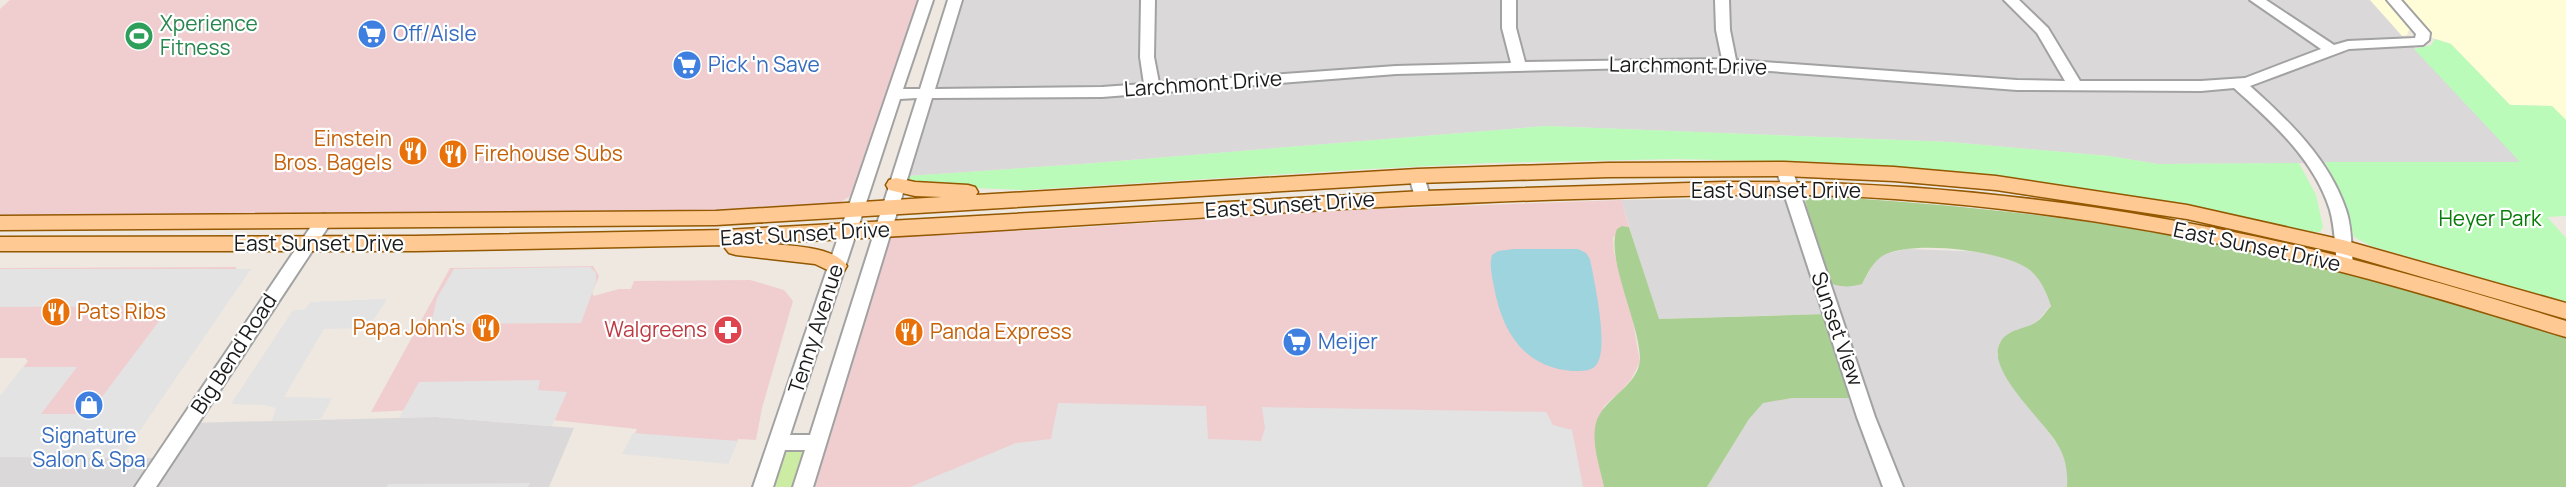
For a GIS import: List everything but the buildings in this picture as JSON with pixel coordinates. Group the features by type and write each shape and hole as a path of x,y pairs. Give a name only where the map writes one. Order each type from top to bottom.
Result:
{"main road":[{"name":"East Sunset Drive","path":"0,223 667,219 855,211 1417,176 1608,170 1787,179"},
{"name":"East Sunset Drive","path":"0,244 524,244 688,240 1422,196 1905,175 1996,183 2071,193 2232,222 2566,329"},
{"path":"896,185 915,189 1001,194 1038,199"},
{"path":"688,240 730,248 819,257 836,266"},
{"name":"East Sunset Drive","path":"2344,256 2566,310"}],"street":[{"name":"Tenny Avenue","path":"763,487 926,0"},
{"name":"Tenny Avenue","path":"803,487 881,230 955,0"},
{"path":"1148,0 1147,57 1152,88"},
{"path":"1509,0 1509,28 1519,67"},
{"path":"1722,0 1723,30 1730,64"},
{"path":"2011,0 2043,32 2076,86"},
{"path":"2257,0 2331,50"},
{"name":"Larchmont Drive","path":"895,94 1053,94 1396,70 1673,63 1730,64 1974,83 2076,86 2239,84 2331,50 2359,44 2407,43 2422,40 2423,33 2394,0"},
{"path":"2239,84 2278,120 2313,162 2338,211 2344,256"},
{"path":"876,149 907,149"},
{"path":"1417,176 1422,196"},
{"name":"Sunset View","path":"1787,179 1866,417 1893,487"},
{"name":"Big Bend Road","path":"146,487 324,220"},
{"path":"779,442 816,443"}],"shaded area":[{"path":"10,0 917,0 850,196 838,204 664,213 0,215 0,9"},
{"path":"961,0 2370,0 2521,162 2158,164 2109,156 1950,142 1546,126 908,176"},
{"path":"2370,0 2566,0 2566,120 2552,106 2510,105 2451,44 2409,30 2407,35 2402,36"},
{"path":"1805,199 1824,281 1862,284 1876,260 1885,254 1906,249 1986,252 2014,260 2029,269 2041,281 2051,305 2036,323 2010,333 2000,342 1997,355 2032,410 2060,448 2068,470 2067,487 1707,487 1749,419 1763,402 1792,398 1853,398 1826,314 1658,319 1621,200"},
{"path":"1621,200 1629,227 1622,226 1613,238 1614,252 1631,310 1640,362 1632,378 1604,406 1595,442 1604,487 803,487 879,233 1041,230 1325,211"},
{"path":"593,266 599,276 592,293 594,296 619,289 631,289 634,281 750,280 784,290 793,301 762,408 756,440 738,439 727,463 625,453 637,429 496,414 415,410 371,412 450,268"},
{"path":"236,267 236,287 119,456 0,398 28,361 25,358 0,358 0,268"},
{"path":"590,267 596,273 596,282 581,323 431,324 437,298 454,269"},
{"path":"0,269 251,269 121,458 0,457 0,396 23,367 77,367 41,414 89,414 166,312 163,306 0,307"},
{"path":"387,299 368,328 324,329 284,397 332,398 321,419 272,421 276,408 264,405 231,404 293,310 304,310 311,302"},
{"path":"540,380 538,390 567,392 552,426 436,417 399,418 419,382"},
{"path":"1058,403 1206,406 1208,439 1261,441 1265,428 1262,407 1546,412 1553,425 1572,430 1583,487 910,487 1016,443 1051,439"},
{"path":"436,417 574,428 549,487 146,487 189,423"},
{"path":"633,433 738,441 728,464 622,454"},
{"path":"0,457 163,458 144,487 0,487"},
{"path":"530,483 528,487 387,487 388,484"}],"green space":[{"name":"Heyer Park","path":"2435,39 2451,44 2510,105 2552,106 2566,120 2566,216 2547,217 2566,238 2566,302 2371,246 2354,237 2344,199 2325,162 2520,162 2414,49 2431,45"},
{"path":"1546,126 1950,142 2109,156 2158,164 2299,163 2316,195 2323,227 2320,232 2311,232 2193,206 1979,174 1820,162 1677,159 1490,163 1024,190 922,186 910,181 908,176"},
{"path":"1820,196 2021,213 2194,239 2355,276 2566,337 2566,487 2067,487 2066,467 2059,447 2009,382 2001,368 1998,354 2000,343 2006,335 2035,323 2051,306 2036,276 2027,268 1997,256 1956,249 1915,248 1884,255 1871,268 1862,284 1838,286 1829,283 1824,281 1805,199"},
{"path":"1622,226 1629,227 1659,319 1826,314 1854,398 1792,398 1763,403 1749,419 1707,487 1604,487 1595,447 1596,423 1606,406 1634,377 1640,359 1639,345 1616,256 1617,229"},
{"path":"779,442 816,443 803,487 763,487"}],"water":[{"path":"1578,249 1586,253 1590,259 1600,313 1602,343 1597,364 1592,368 1572,371 1540,362 1528,354 1509,332 1498,303 1491,263 1492,255 1498,251"}],"place":[{"name":"Off/Aisle","path":"372,34"},
{"name":"Xperience Fitness","path":"139,36"},
{"name":"Pick 'n Save","path":"687,65"},
{"name":"Einstein Bros. Bagels","path":"413,151"},
{"name":"Firehouse Subs","path":"453,154"},
{"name":"Pats Ribs","path":"56,312"},
{"name":"Papa John's","path":"486,328"},
{"name":"Walgreens","path":"728,330"},
{"name":"Panda Express","path":"909,332"},
{"name":"Meijer","path":"1297,342"},
{"name":"Signature Salon & Spa","path":"89,405"}]}
